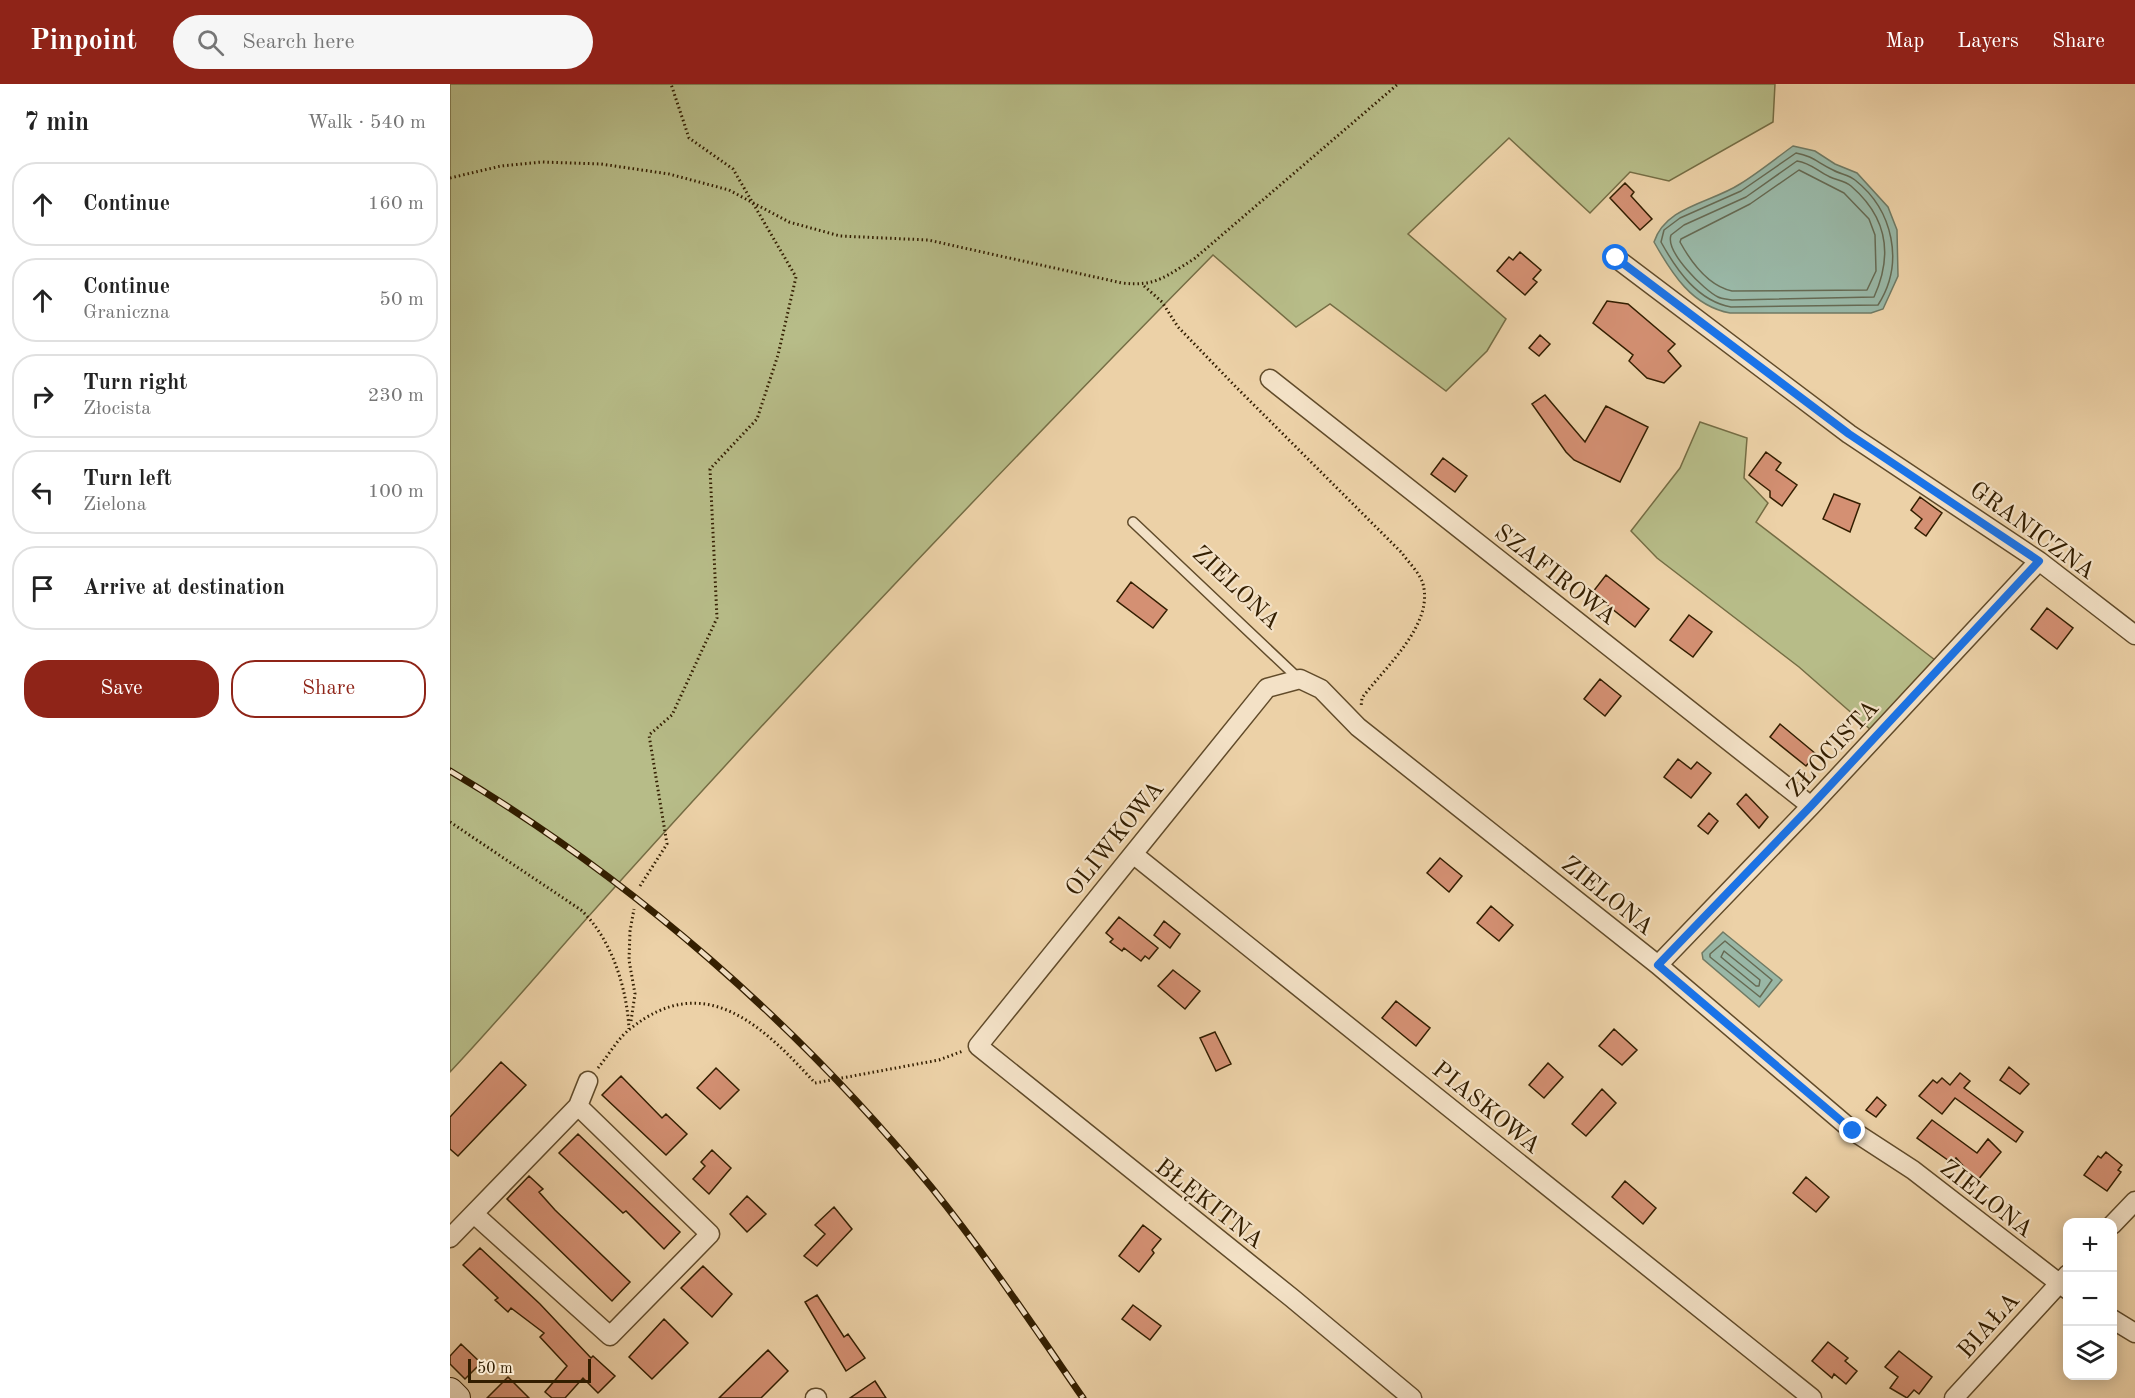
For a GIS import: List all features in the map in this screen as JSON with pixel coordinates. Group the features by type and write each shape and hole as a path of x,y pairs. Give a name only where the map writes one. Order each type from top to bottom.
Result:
{"street":[{"name":"GRANICZNA","path":"1616,258 1849,434 2039,561 2135,635"},
{"name":"SZAFIROWA","path":"1270,378 1811,806"},
{"name":"ZŁOCISTA","path":"1658,965 1811,806 2039,561"},
{"name":"ZIELONA","path":"1300,679 1321,689 1358,727 1658,965 1853,1131 1913,1170 2063,1281"},
{"name":"OLIWKOWA","path":"978,1046 1267,688 1300,679"},
{"name":"PIASKOWA","path":"1133,854 1812,1398"},
{"name":"BŁĘKITNA","path":"978,1046 1292,1298 1404,1396"},
{"path":"450,1238 578,1106 588,1081"},
{"path":"474,1214 610,1336 710,1234 578,1106"},
{"path":"2117,1220 2135,1201"},
{"name":"BIAŁA","path":"1954,1398 2063,1283"},
{"path":"2117,1322 2135,1333"},
{"path":"450,1391 457,1398"}],"lane":[{"name":"ZIELONA","path":"1133,522 1300,679"}],"path":[{"path":"640,886 667,844 649,735 672,715 717,618 710,469 757,418 778,355 796,277 733,169 689,138 671,84"},
{"path":"450,178 501,165 542,162 601,164 669,174 729,190 789,222 840,236 928,240 1144,286 1160,280 1194,259 1398,84"},
{"path":"1144,286 1162,302 1178,327 1235,386 1402,553 1423,581 1425,602 1420,622 1362,698 1358,727"},
{"path":"450,822 581,910 592,921 613,960 628,1000 629,1029"},
{"path":"629,1029 635,994 630,960 630,931 634,909"},
{"path":"588,1081 629,1029 669,1006 701,1002 733,1010 782,1046 815,1083 939,1060 978,1046"}],"green space":[{"path":"450,84 1775,84 1773,122 1669,181 1630,172 1590,213 1509,138 1408,234 1506,319 1487,351 1446,391 1330,304 1296,327 1213,255 818,665 450,1072"},
{"path":"1700,422 1747,438 1744,478 1768,503 1756,522 1935,660 1871,730 1799,667 1657,558 1631,531 1680,468"}],"water":[{"path":"1793,146 1815,151 1835,164 1857,173 1888,207 1897,230 1898,276 1883,309 1871,313 1730,313 1717,309 1694,296 1676,277 1654,242 1668,220 1740,184"},
{"path":"1723,932 1782,980 1759,1007 1703,959 1702,953"}],"building":[{"path":"1625,183 1634,192 1631,196 1652,219 1640,230 1610,198"},
{"path":"1520,252 1541,270 1533,279 1537,282 1525,295 1497,271 1509,257 1513,260"},
{"path":"1607,301 1628,304 1675,344 1668,351 1681,366 1664,383 1647,378 1629,361 1633,355 1593,323"},
{"path":"1540,335 1550,344 1539,356 1529,348"},
{"path":"1545,395 1585,442 1606,406 1648,427 1620,482 1574,460 1566,452 1532,404"},
{"path":"1766,452 1781,463 1776,470 1797,485 1782,506 1770,497 1770,491 1749,475"},
{"path":"1443,458 1467,476 1455,492 1431,474"},
{"path":"1834,494 1860,504 1850,532 1823,519"},
{"path":"1920,497 1942,513 1926,536 1915,528 1922,519 1911,510"},
{"path":"1606,575 1649,609 1635,627 1592,593"},
{"path":"1131,582 1167,610 1153,628 1117,601"},
{"path":"2047,608 2073,628 2057,649 2031,629"},
{"path":"1689,615 1712,632 1693,657 1670,640"},
{"path":"1600,679 1621,696 1605,716 1584,699"},
{"path":"1780,724 1816,754 1806,766 1770,737"},
{"path":"1678,759 1691,769 1697,762 1711,773 1691,798 1664,777"},
{"path":"1746,794 1768,817 1759,828 1737,804"},
{"path":"1709,813 1718,821 1708,834 1698,826"},
{"path":"1440,858 1462,876 1449,892 1427,873"},
{"path":"1491,906 1513,925 1499,941 1477,923"},
{"path":"1119,917 1158,948 1149,959 1145,956 1141,961 1124,948 1122,951 1110,942 1113,939 1106,933"},
{"path":"1164,921 1180,934 1170,948 1154,935"},
{"path":"1173,970 1200,991 1185,1009 1158,986"},
{"path":"1396,1001 1430,1028 1416,1046 1382,1018"},
{"path":"1614,1029 1637,1050 1622,1065 1599,1046"},
{"path":"1215,1032 1231,1064 1216,1071 1200,1038"},
{"path":"501,1062 526,1085 458,1156 450,1149 450,1117"},
{"path":"1548,1063 1563,1077 1544,1098 1529,1085"},
{"path":"2009,1067 2029,1084 2020,1094 2000,1080"},
{"path":"716,1068 739,1090 720,1109 697,1088"},
{"path":"1960,1073 1970,1081 1964,1088 2023,1132 2016,1142 1955,1098 1942,1114 1919,1096 1933,1080 1937,1083 1942,1078 1950,1085"},
{"path":"621,1076 662,1118 666,1114 687,1134 666,1155 602,1095"},
{"path":"1602,1089 1616,1103 1586,1136 1572,1124"},
{"path":"1877,1097 1886,1105 1876,1117 1866,1110"},
{"path":"1932,1120 1977,1153 1988,1139 2001,1152 1977,1181 1956,1158 1952,1163 1917,1138"},
{"path":"578,1134 680,1232 664,1249 626,1211 623,1213 559,1153"},
{"path":"712,1150 731,1168 709,1194 693,1179 705,1166 701,1162"},
{"path":"2106,1152 2122,1165 2118,1170 2121,1172 2107,1191 2084,1175 2098,1156 2101,1158"},
{"path":"529,1176 543,1189 539,1192 555,1210 630,1282 612,1301 507,1199"},
{"path":"1806,1177 1829,1197 1816,1212 1793,1193"},
{"path":"1625,1181 1656,1208 1643,1224 1612,1197"},
{"path":"747,1196 766,1214 747,1232 730,1214"},
{"path":"834,1207 852,1229 817,1266 804,1256 825,1234 815,1225"},
{"path":"1143,1225 1161,1239 1152,1250 1154,1253 1139,1272 1119,1256"},
{"path":"480,1248 540,1304 591,1358 593,1356 615,1376 598,1393 583,1378 565,1398 552,1398 545,1392 567,1366 540,1337 544,1333 511,1308 508,1312 495,1300 498,1298 463,1265"},
{"path":"703,1266 732,1294 712,1317 681,1288"},
{"path":"817,1295 844,1337 848,1334 865,1358 846,1371 805,1302"},
{"path":"1133,1305 1161,1326 1150,1340 1122,1319"},
{"path":"664,1319 688,1343 652,1379 629,1357"},
{"path":"1828,1342 1848,1358 1845,1361 1857,1371 1846,1384 1834,1374 1832,1378 1812,1361"},
{"path":"461,1344 481,1363 465,1379 450,1364 450,1356"},
{"path":"768,1350 788,1371 761,1398 719,1398"},
{"path":"1899,1351 1932,1377 1919,1394 1914,1390 1907,1398 1890,1388 1898,1377 1885,1367"},
{"path":"508,1377 529,1398 487,1398"},
{"path":"875,1381 886,1398 850,1398"}],"railway":[{"path":"450,771 583,858 647,907 709,958 826,1069 881,1128 952,1213 1083,1398"}],"route":[{"path":"1616,258 1849,434 2039,561 1811,806 1658,965 1853,1131"}]}
